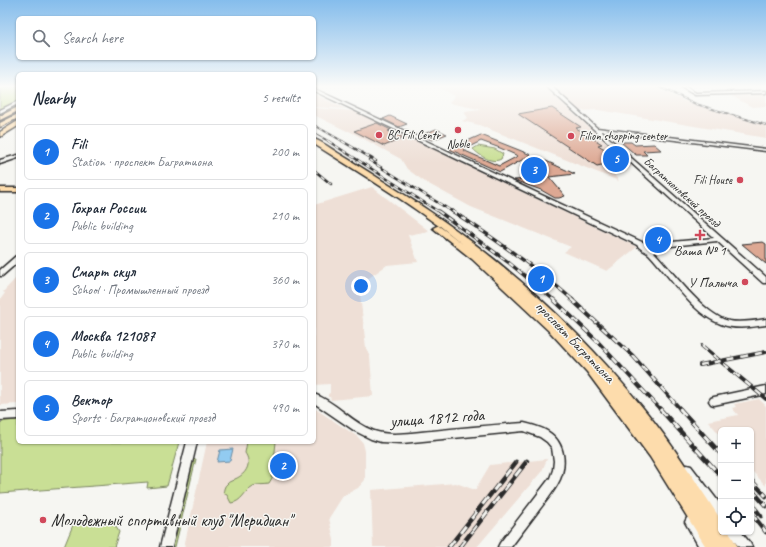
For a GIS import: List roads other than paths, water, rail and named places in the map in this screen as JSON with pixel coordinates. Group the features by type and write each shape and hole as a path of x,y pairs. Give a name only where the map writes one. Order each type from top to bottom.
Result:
{"main road":[{"path":"0,118 13,112"},
{"path":"0,126 16,117"},
{"path":"0,135 16,125"},
{"name":"проспект Багратиона","path":"316,142 416,205 482,254 561,325 600,366 639,412 730,547"},
{"name":"проспект Багратиона","path":"316,148 411,208 475,257 555,330 586,363 636,427 655,453 715,547"},
{"path":"0,190 16,190"}],"street":[{"path":"360,112 650,249 709,316 724,323 736,325 766,322"},
{"name":"Багратионовский проезд","path":"576,112 766,281"},
{"path":"596,129 766,150"},
{"path":"0,162 16,157"},
{"path":"650,249 718,239"},
{"path":"0,274 16,260"},
{"path":"714,401 766,390"},
{"name":"улица 1812 года","path":"316,399 365,432 376,437 390,439 524,427 537,430 548,437 556,447 560,456 559,469 554,481 504,547"},
{"path":"639,412 695,479 718,510"},
{"path":"0,416 16,415"},
{"path":"636,427 704,547"},
{"path":"166,547 192,444"},
{"path":"736,535 746,547"}],"water":[{"path":"233,449 230,461 217,462 220,450"}],"railway":[{"path":"721,112 766,125"},
{"path":"316,126 344,142"},
{"path":"316,134 330,142"},
{"path":"328,141 439,212"},
{"path":"342,141 376,161"},
{"path":"369,160 453,212"},
{"path":"316,172 331,184"},
{"path":"438,211 508,262 554,300"},
{"path":"452,211 514,253 573,300"},
{"path":"553,299 598,342 661,410"},
{"path":"571,299 633,356 681,410"},
{"path":"702,346 720,361"},
{"path":"720,361 766,352"},
{"path":"700,365 720,361"},
{"path":"720,361 766,399"},
{"path":"660,409 718,473"},
{"path":"680,409 718,451"},
{"path":"460,547 527,461"},
{"path":"449,547 516,462"},
{"path":"754,483 766,496"},
{"path":"754,492 766,506"},
{"path":"754,507 761,516"},
{"path":"754,517 766,532"}],"place":[{"name":"Noble","path":"458,130"},
{"name":"BC Fili Centr","path":"379,135"},
{"name":"Filion shopping center","path":"571,136"},
{"name":"Вектор","path":"616,159"},
{"name":"Смарт скул","path":"534,170"},
{"name":"Fili House","path":"740,180"},
{"name":"Ваша № 1","path":"700,235"},
{"name":"Москва 121087","path":"658,240"},
{"name":"Fili","path":"541,279"},
{"name":"У Палыча","path":"745,282"},
{"name":"Гохран России","path":"283,466"},
{"name":"Молодежный спортивный клуб \"Меридиан\"","path":"43,520"}]}
